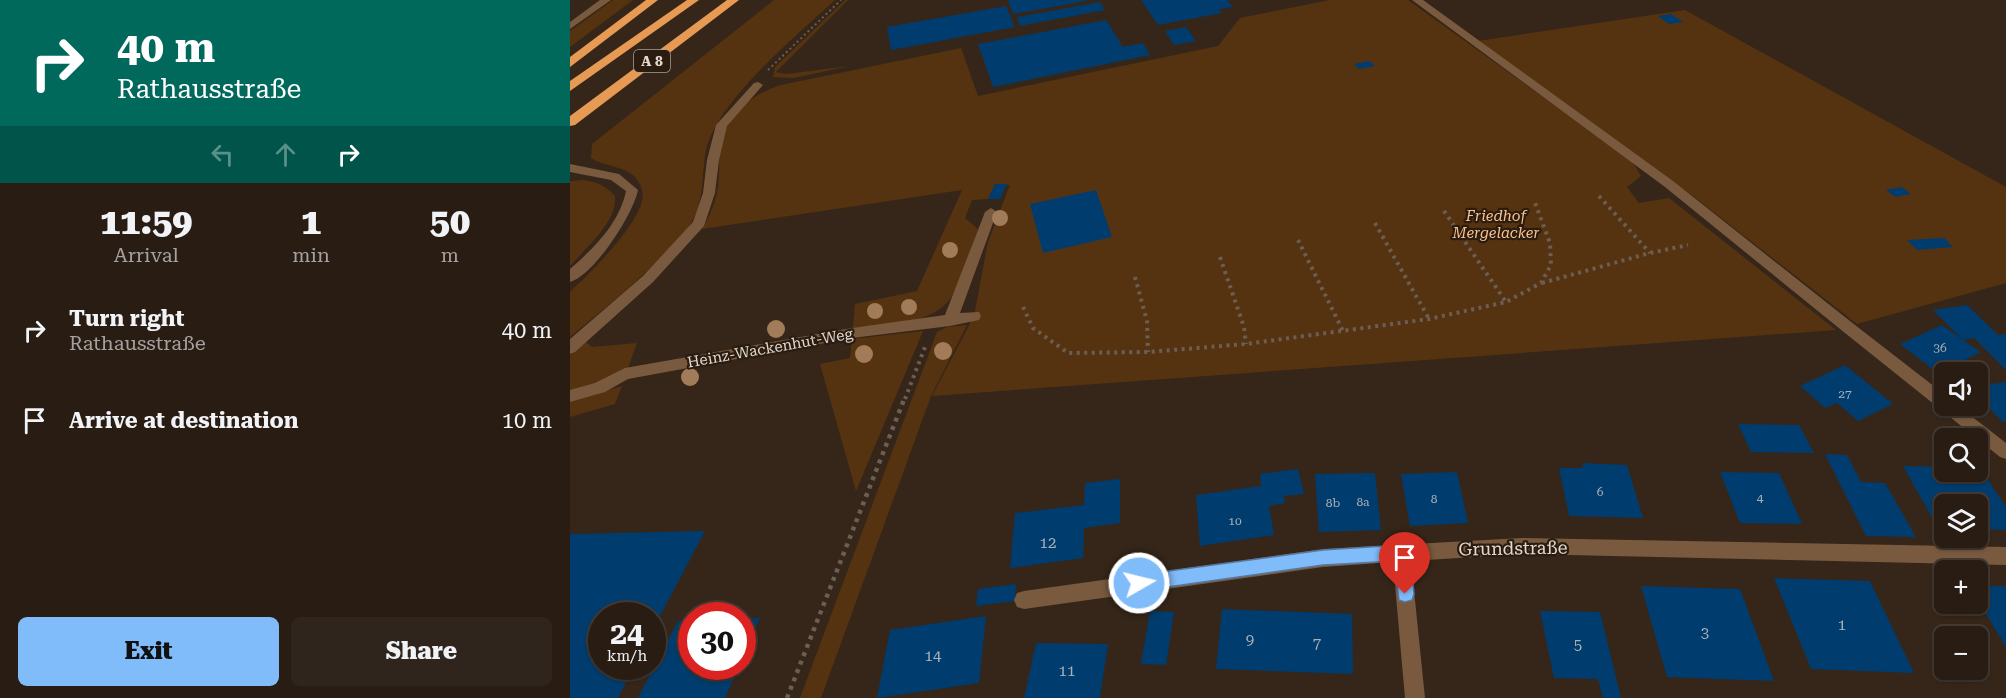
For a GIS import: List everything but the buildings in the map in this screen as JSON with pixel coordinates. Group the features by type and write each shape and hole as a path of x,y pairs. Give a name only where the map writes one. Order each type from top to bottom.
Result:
{"highway":[{"path":"570,63 653,0"},
{"name":"A 8","path":"570,87 694,0"},
{"name":"A 8","path":"570,122 734,0"}],"street":[{"path":"570,26 606,0"},
{"path":"1416,0 1669,184 1934,395"},
{"path":"570,348 648,279 699,223 709,193 713,160 722,125 758,85"},
{"path":"570,168 615,177 632,190 631,203 622,219 587,262 570,277"},
{"path":"950,321 991,212"},
{"name":"Heinz-Wackenhut-Weg","path":"570,396 599,388 626,374 852,333 934,324 974,316"},
{"path":"1960,416 2006,452"},
{"name":"Grundstraße","path":"1024,600 1323,558 1522,546 2006,556"},
{"path":"1401,552 1415,698"}],"path":[{"path":"758,85 766,71 841,0"},
{"path":"1599,196 1650,253"},
{"path":"1535,202 1550,243 1551,265 1541,283"},
{"path":"1444,211 1506,302"},
{"path":"1375,223 1429,319"},
{"path":"1298,240 1343,331"},
{"path":"1023,307 1033,328 1068,353 1148,352 1246,344 1429,319 1506,302 1541,283 1688,245"},
{"path":"1220,257 1244,327 1246,344"},
{"path":"1136,277 1147,321 1148,352"},
{"path":"787,698 934,324"}],"green space":[{"path":"613,0 633,0 570,47 570,31"},
{"path":"774,0 835,0 762,68 728,107 715,127 707,146 697,209 685,232 619,296 570,337 570,292 622,237 638,212 643,198 641,188 634,176 591,158 592,144"},
{"path":"845,0 848,0 776,72 786,74 850,66 794,78 773,77 775,67"},
{"name":"Friedhof Mergelacker","path":"1330,0 1408,0 1632,161 1641,176 1627,187 1639,203 1669,198 1836,330 932,396 974,316 988,242 1010,185 995,184 988,199 972,200 965,218 978,229 950,299 931,314 892,324 853,328 855,304 917,291 962,190 702,229 717,195 719,147 724,133 735,114 743,106 770,89 961,48 978,96 1218,46 1240,18"},
{"path":"1685,10 2006,187 2006,283 1857,324 1693,196 1478,41"},
{"path":"583,180 597,183 608,189 615,196 615,205 600,234 570,266 570,181"},
{"path":"967,325 931,396 821,698 800,698 937,332 947,327"},
{"path":"923,331 856,491 820,364 850,358 852,339"},
{"path":"586,342 592,347 637,343 628,368 606,380 570,391 570,355"},
{"path":"622,386 615,404 570,417 570,402"}],"route":[{"path":"1139,583 1323,558 1401,552 1405,594"}]}
